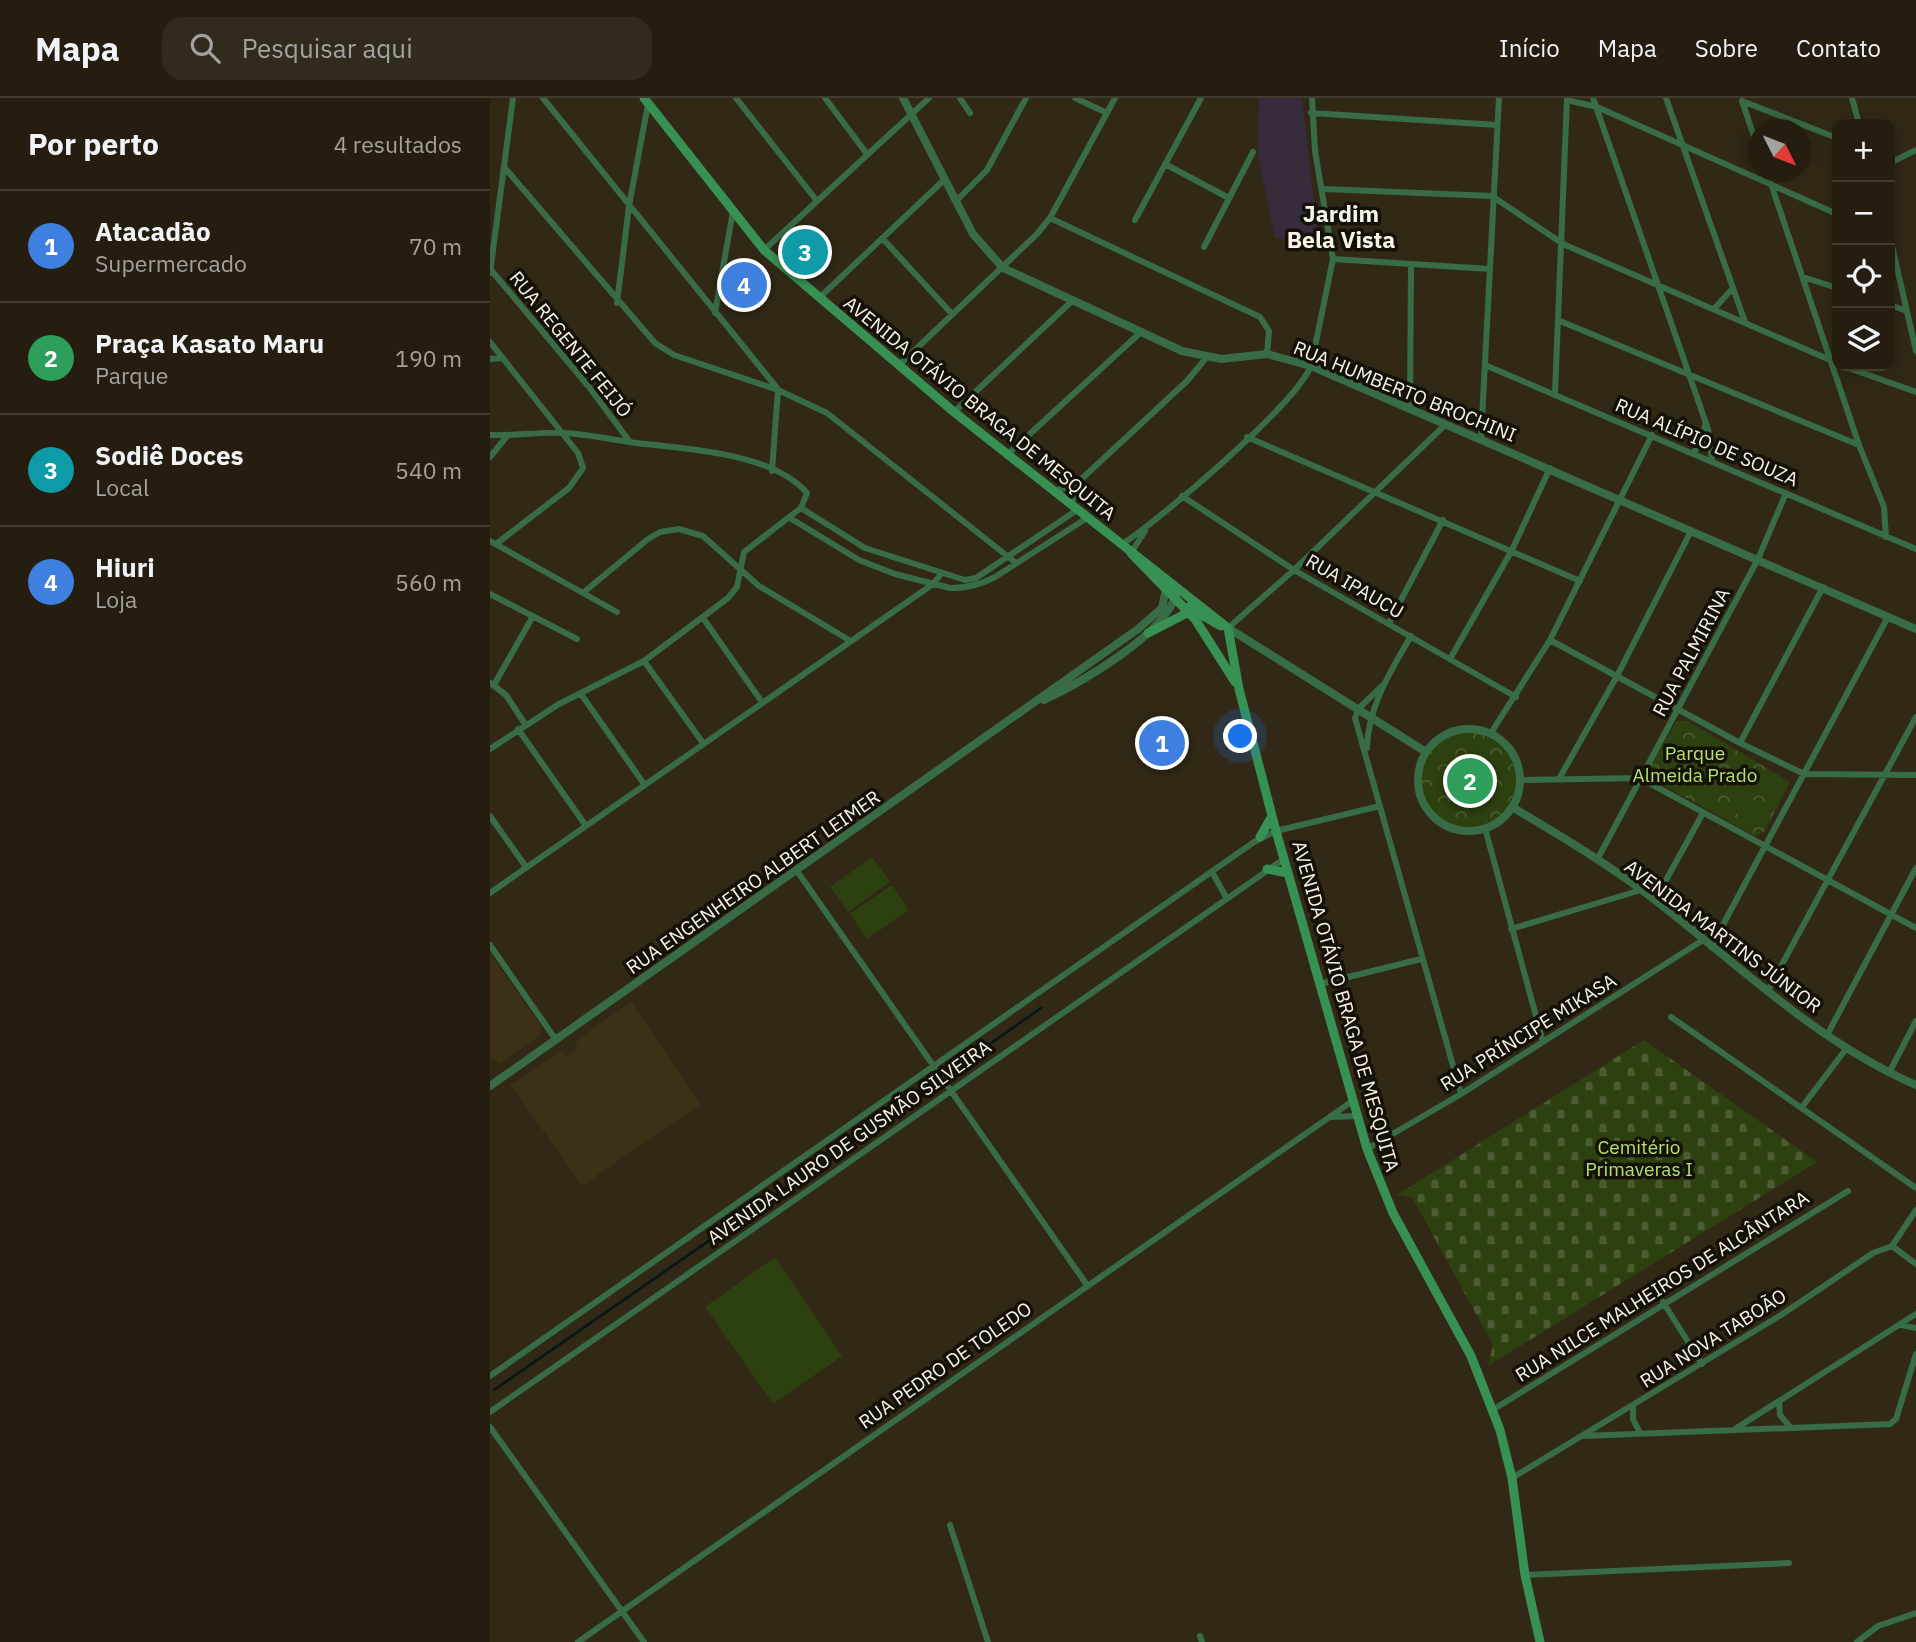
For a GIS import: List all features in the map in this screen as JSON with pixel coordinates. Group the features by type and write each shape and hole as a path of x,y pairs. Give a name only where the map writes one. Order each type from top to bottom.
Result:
{"main road":[{"name":"AVENIDA OTÁVIO BRAGA DE MESQUITA","path":"646,101 764,250 954,412 1131,553 1177,584 1228,628 1239,689 1276,831 1367,1149 1393,1213 1471,1356 1494,1409 1511,1478 1525,1575 1541,1642"},
{"name":"AVENIDA OTÁVIO BRAGA DE MESQUITA","path":"1131,553 1191,611 1239,689"},
{"path":"1147,633 1191,611 1228,628"},
{"path":"1260,838 1272,816"},
{"path":"1267,869 1288,873"}],"street":[{"name":"RUA REGENTE FEIJÓ","path":"513,98 491,272 589,387 630,442"},
{"path":"543,98 778,390 772,471"},
{"path":"736,98 817,201"},
{"path":"825,98 867,154"},
{"name":"RUA HUMBERTO BROCHINI","path":"902,98 973,234 1003,268 1141,332 1206,358 1267,354 1311,366 1916,629"},
{"path":"764,250 929,98"},
{"path":"960,98 970,113"},
{"path":"956,201 986,170 1026,98"},
{"path":"1075,98 1107,113"},
{"path":"898,366 1003,268 1050,218 1115,98"},
{"path":"1135,220 1201,98"},
{"path":"1121,545 1146,529 1247,437 1305,379 1311,366 1333,259 1311,113 1312,98"},
{"path":"1481,438 1499,98"},
{"path":"1593,98 1713,446 1712,461"},
{"path":"1666,98 1745,322"},
{"path":"1852,98 1858,119"},
{"path":"1555,393 1567,99 1597,107 1832,212"},
{"path":"1742,100 1832,136"},
{"path":"1742,100 1749,119"},
{"path":"617,303 646,101"},
{"path":"1311,113 1497,125"},
{"path":"1895,160 1916,150"},
{"path":"1204,247 1253,152"},
{"path":"1165,164 1229,198"},
{"path":"504,167 617,303 663,350 804,400 843,424 1016,564"},
{"path":"819,298 944,179"},
{"path":"1770,182 1832,357"},
{"path":"1324,189 1492,196 1563,244 1832,361"},
{"path":"715,313 733,211"},
{"path":"1050,218 1260,317 1269,331 1267,354"},
{"path":"883,239 952,314"},
{"path":"1892,245 1916,351"},
{"path":"1333,259 1490,270"},
{"path":"1410,407 1411,265"},
{"path":"1803,277 1832,286"},
{"path":"1714,309 1733,288"},
{"path":"954,412 1072,301"},
{"path":"1895,307 1907,311"},
{"path":"1560,321 1859,445"},
{"path":"1008,454 1141,332"},
{"path":"490,342 582,460 581,474 576,481 493,542 617,612"},
{"path":"490,359 503,358"},
{"path":"1054,491 1074,485 1187,381 1206,358"},
{"name":"RUA ALÍPIO DE SOUZA","path":"1485,365 1916,549"},
{"path":"1837,371 1859,445 1884,507 1886,537"},
{"path":"1857,371 1916,392"},
{"path":"1693,453 1702,442 1705,422"},
{"path":"1426,752 1228,628 1294,570 1446,424"},
{"path":"490,435 561,433 700,450 747,461 772,471 801,486 807,493 801,508 744,552 735,592 703,618 644,661 525,724 490,749"},
{"path":"1491,733 1550,640 1652,435"},
{"path":"490,457 507,436"},
{"path":"1247,437 1580,581"},
{"path":"1450,659 1512,550 1550,468"},
{"path":"801,508 865,548 941,574 971,579 1074,508 1074,485"},
{"name":"RUA PALMIRINA","path":"1597,860 1758,559 1786,493"},
{"name":"RUA IPAUCU","path":"1182,496 1294,570 1516,697"},
{"path":"790,518 859,560 895,574 950,588 971,588 1016,564 1087,518"},
{"path":"1388,623 1443,520"},
{"path":"584,593 638,547 669,529 679,528 703,536 740,570 849,640"},
{"path":"1131,553 1146,529"},
{"path":"1560,777 1617,676 1691,531"},
{"path":"490,893 933,583 941,574"},
{"path":"1176,597 1177,584"},
{"path":"1740,743 1822,587"},
{"name":"RUA ENGENHEIRO ALBERT LEIMER","path":"490,1086 1035,704 1057,684 1154,617 1165,603 1166,589"},
{"path":"490,594 577,639"},
{"name":"RUA ENGENHEIRO ALBERT LEIMER","path":"1035,704 1061,692 1147,633 1164,618 1176,597"},
{"path":"525,724 511,701 492,684 533,616"},
{"path":"1711,947 1888,617"},
{"path":"703,618 762,702"},
{"path":"1367,753 1372,716 1382,686 1411,636"},
{"path":"1550,640 1740,743 1804,774 1916,775"},
{"path":"644,661 703,743"},
{"path":"1382,686 1359,708 1356,718 1461,1094"},
{"path":"581,694 644,784"},
{"path":"1767,992 1916,718"},
{"path":"518,729 586,826"},
{"path":"1472,729 1491,733 1510,749 1519,768 1520,780 1512,807 1503,818 1485,828 1455,829 1432,814 1419,789 1421,763 1426,752 1450,733 1472,729"},
{"path":"1520,780 1560,777 1640,778 1916,928"},
{"name":"AVENIDA LAURO DE GUSMÃO SILVEIRA","path":"490,1376 1260,838 1276,831 1380,806"},
{"name":"AVENIDA MARTINS JÚNIOR","path":"1512,807 1655,900 1767,992 1846,1049 1916,1085"},
{"path":"1655,900 1703,813"},
{"path":"490,816 526,867"},
{"path":"1485,828 1543,1042"},
{"name":"AVENIDA LAURO DE GUSMÃO SILVEIRA","path":"490,1412 948,1090 1284,859"},
{"path":"1827,1035 1916,868"},
{"path":"797,871 931,1066 1087,1285"},
{"path":"1212,873 1226,897"},
{"path":"1511,929 1641,890"},
{"name":"RUA PRÍNCIPE MIKASA","path":"1367,1149 1461,1094 1703,940"},
{"path":"490,945 556,1040"},
{"path":"1320,984 1422,959"},
{"path":"1671,1017 1916,1188"},
{"path":"1889,1073 1916,1021"},
{"path":"1802,1107 1846,1049"},
{"name":"RUA PEDRO DE TOLEDO","path":"578,1642 1218,1192 1354,1100"},
{"path":"1331,1117 1358,1116"},
{"name":"RUA NILCE MALHEIROS DE ALCÂNTARA","path":"1494,1409 1663,1302 1848,1191"},
{"path":"1916,1210 1892,1246 1916,1264"},
{"name":"RUA NOVA TABOÃO","path":"1511,1478 1702,1364 1873,1253 1892,1246"},
{"path":"1663,1302 1702,1364"},
{"path":"1733,1430 1916,1314"},
{"path":"1902,1325 1916,1328"},
{"path":"1581,1436 1885,1425 1896,1419 1913,1379 1916,1354"},
{"path":"1779,1401 1780,1415 1790,1427"},
{"path":"1633,1406 1633,1419 1640,1433"},
{"path":"490,1427 644,1642"},
{"path":"950,1525 988,1642"},
{"path":"1525,1575 1789,1563"},
{"path":"1857,1642 1878,1626 1916,1613"}],"shaded area":[{"path":"1259,98 1302,98 1319,244 1275,238 1258,156"},
{"path":"490,953 541,1026 540,1036 499,1065 494,1059 490,1061"},
{"path":"631,1002 701,1104 582,1186 511,1085 562,1050 567,1056 578,1049 575,1041"}],"green space":[{"name":"Parque Almeida Prado","path":"1677,721 1688,721 1790,782 1765,831 1755,836 1650,778 1650,765"},
{"path":"1470,729 1489,733 1506,744 1517,761 1521,780 1517,799 1506,816 1489,827 1470,831 1451,827 1434,816 1423,799 1419,780 1423,761 1434,744 1451,733"},
{"path":"1755,768 1785,784 1775,802 1745,786"},
{"path":"1742,794 1769,808 1760,825 1732,811"},
{"path":"872,857 890,882 848,912 830,887"},
{"path":"892,885 909,910 867,939 850,914"},
{"name":"Cemitério Primaveras I","path":"1644,1040 1817,1162 1488,1366 1493,1345 1412,1197 1397,1195"},
{"path":"775,1257 842,1356 773,1404 705,1307"}],"waterway":[{"path":"957,1067 1041,1008"},
{"path":"494,1390 929,1088"}],"place":[{"name":"Sodiê Doces","path":"805,252"},
{"name":"Hiuri","path":"744,285"},
{"name":"Atacadão","path":"1162,743"},
{"name":"Praça Kasato Maru","path":"1470,781"}],"district":[{"name":"Jardim Bela Vista","path":"1341,227"}]}
